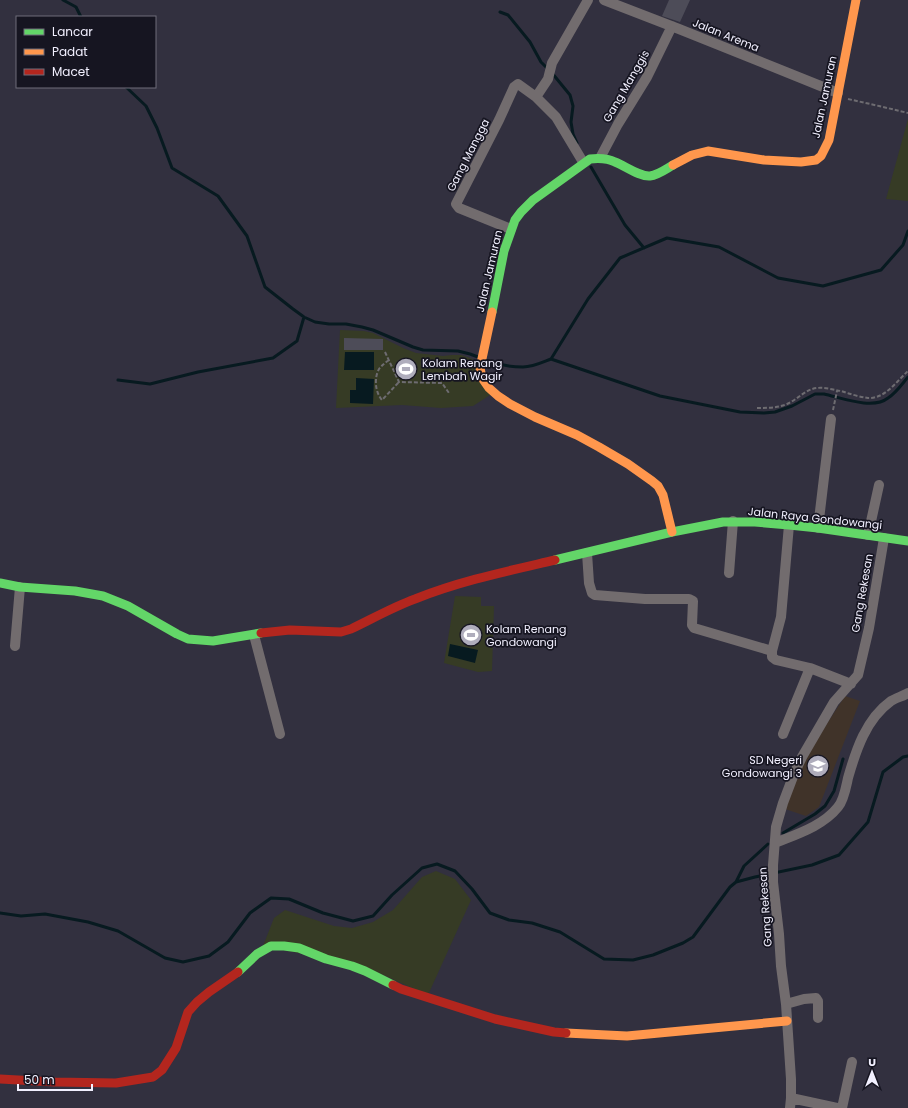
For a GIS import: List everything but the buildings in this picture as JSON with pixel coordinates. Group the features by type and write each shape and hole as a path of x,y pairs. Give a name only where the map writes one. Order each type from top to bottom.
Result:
{"street":[{"path":"584,162 556,117 536,97 548,79 551,65 588,0"},
{"name":"Jalan Arema","path":"604,0 672,26 838,95"},
{"name":"Jalan Jamuran","path":"672,532 663,493 658,485 610,452 525,413 506,402 487,387 484,382 480,373 480,368 510,228 521,212 533,200 590,159 600,158 614,161 646,176 660,174 692,155 708,151 764,160 800,162 816,160 821,156 828,140 856,0"},
{"name":"Gang Manggis","path":"600,158 618,124 648,77 672,26"},
{"name":"Gang Mangga","path":"510,228 459,208 456,204 499,120 514,87 518,84 536,97"},
{"path":"818,528 831,419"},
{"path":"868,535 880,485"},
{"path":"729,573 733,521"},
{"name":"Jalan Raya Gondowangi","path":"0,583 20,587 75,591 103,596 128,606 188,639 213,641 275,631 290,630 341,632 351,629 414,599 452,586 672,532 712,524 733,521 755,522 818,528 908,541"},
{"path":"789,525 781,617 772,651 772,657 776,660 810,668 851,684"},
{"name":"Gang Rekesan","path":"791,1103 786,1004 781,966 773,865 776,827 794,774 802,757 834,702 858,675 861,667 884,538"},
{"path":"587,553 589,583 592,593 595,595 645,599 690,599 693,601 692,625 694,628 772,651"},
{"path":"15,646 20,587"},
{"path":"254,635 280,734"},
{"path":"783,734 810,668"},
{"path":"775,843 819,823 840,806 854,757 864,733 878,715 892,701 908,693"},
{"path":"0,1079 116,1083 153,1077 162,1070 176,1048 188,1012 197,1002 234,975 257,954 271,946 299,948 326,959 352,966 401,989 437,1001 495,1019 554,1032 627,1036 787,1021"},
{"path":"786,1004 804,999 816,998 818,1001 818,1018"},
{"path":"842,1108 852,1062"},
{"path":"791,1103 837,1108"}],"path":[{"path":"838,95 908,113"},
{"path":"385,352 398,382"},
{"path":"389,360 382,365 376,376 376,388 382,400 398,382 442,383 449,393"},
{"path":"757,408 772,408 788,403 804,393 818,387 868,398 880,396 908,371"},
{"path":"834,400 837,392"}],"shaded area":[{"name":"SD Negeri Gondowangi 3","path":"845,696 860,701 819,807 806,816 785,809 809,751"}],"green space":[{"path":"908,119 908,201 886,199"},
{"name":"Kolam Renang Lembah Wagir","path":"340,330 373,333 416,353 443,356 461,355 473,359 490,395 473,406 441,408 402,405 336,408"},
{"name":"Kolam Renang Gondowangi","path":"455,596 481,597 481,606 494,606 492,671 478,672 444,663"},
{"path":"436,871 455,879 471,900 428,995 363,966 263,946 274,918 285,910 334,926 352,928 373,922 393,910 422,877"}],"water":[{"path":"345,352 374,352 374,370 344,370"},
{"path":"356,378 374,379 373,404 350,403 350,390 356,390"},
{"path":"450,644 478,650 475,663 448,656"}],"waterway":[{"path":"63,0 76,7 80,16"},
{"path":"500,12 508,15 530,42 541,62 548,69"},
{"path":"552,73 570,95 573,106 571,122 573,134 577,143"},
{"path":"127,88 146,106 157,128 172,168 218,196 247,236 265,287 293,309 304,317 315,322 346,324 362,327 423,350 458,351 478,357"},
{"path":"591,167 625,225 644,248"},
{"path":"551,359 588,299 620,258 667,238 719,247 778,278 823,286 881,270 903,245 908,231"},
{"path":"118,380 150,384 198,372 273,358 297,341 304,317"},
{"path":"485,360 504,365 527,367 551,359 660,396 740,412 764,413 775,412 792,406 815,394 824,394 857,402 874,403 882,401 894,394 908,377"},
{"path":"0,913 21,916 45,914 88,922 118,931 165,958 183,962 209,956 228,942 250,913 271,898 289,899 323,913 353,921 373,916 392,895 422,868 437,864 455,871 472,889 490,913 509,920 532,923 560,932 604,959 633,960 653,955 683,943 693,937 730,887 736,882 812,865 839,855 868,822 883,772 903,757 908,756"},
{"path":"783,833 815,814 825,806 834,791 843,759"},
{"path":"736,882 744,866 768,844"}],"traffic: fast":[{"path":"492,312 504,251 515,220 533,200 590,159 600,158 609,160 646,176 662,172 673,165"},
{"path":"555,560 672,532 723,522 755,522 789,525 908,541"},
{"path":"0,583 20,587 75,591 103,596 128,606 188,639 213,641 261,633"},
{"path":"238,972 257,954 271,946 284,946 299,948 326,959 352,966 393,985"}],"traffic: slow":[{"path":"673,165 692,155 708,151 764,160 801,162 816,160 821,156 829,140 856,0"},
{"path":"492,312 480,368 482,378 489,388 510,404 535,417 577,435 628,464 652,481 658,486 663,495 672,532"},
{"path":"566,1033 627,1036 787,1021"}],"traffic: jam":[{"path":"261,633 290,630 341,632 351,629 399,606 449,587 555,560"},
{"path":"0,1079 116,1083 153,1077 162,1070 176,1048 188,1012 209,992 238,972"},
{"path":"393,985 401,989 495,1019 554,1032 566,1033"}],"place":[{"name":"Kolam Renang Lembah Wagir","path":"406,369"},
{"name":"Kolam Renang Gondowangi","path":"471,635"},
{"name":"SD Negeri Gondowangi 3","path":"818,766"}]}
